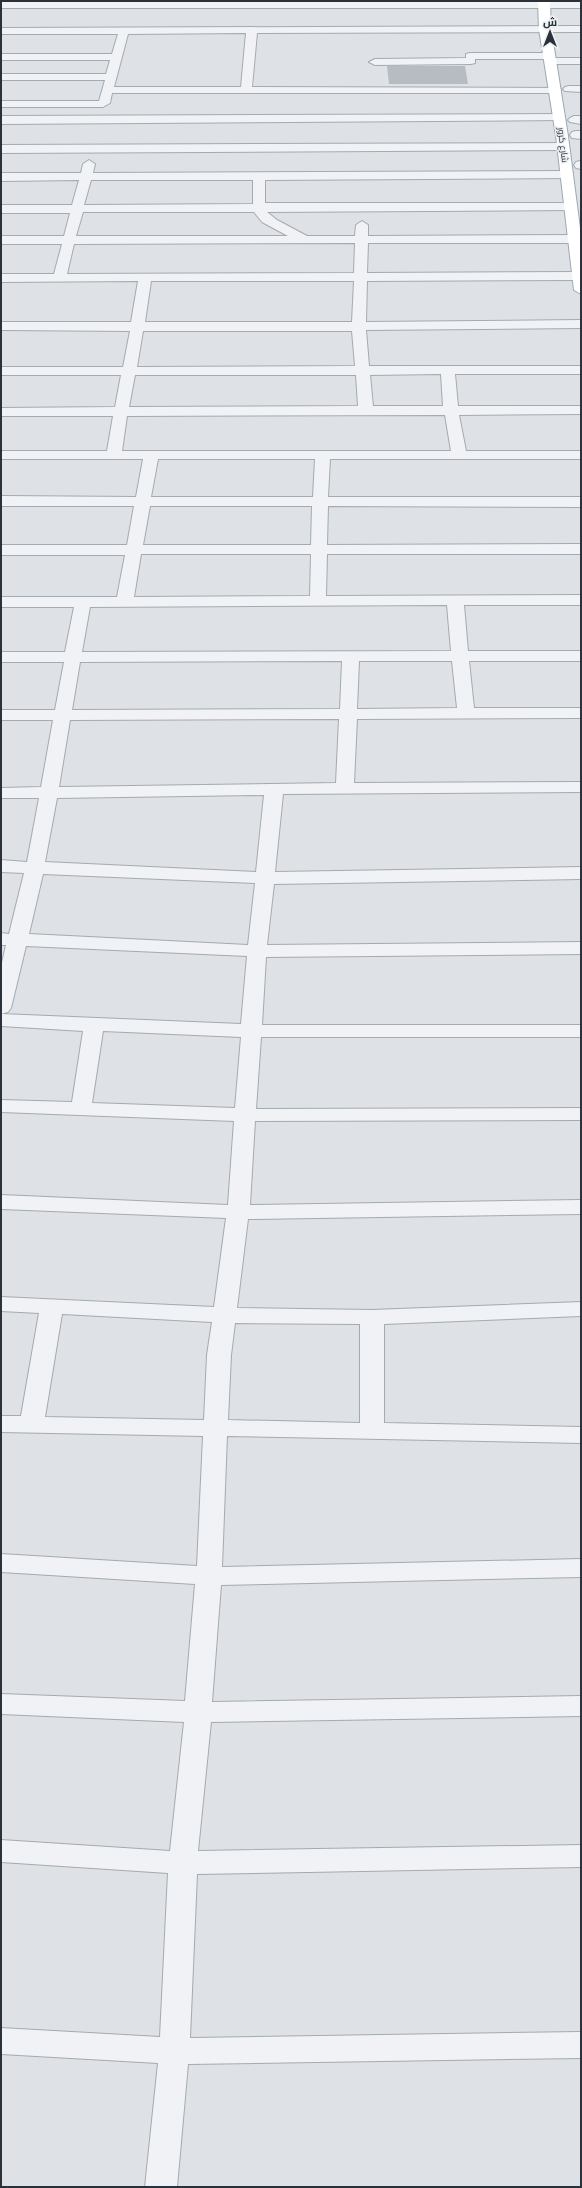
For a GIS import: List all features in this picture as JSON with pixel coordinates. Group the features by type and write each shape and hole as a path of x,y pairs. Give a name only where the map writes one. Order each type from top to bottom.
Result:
{"main road":[{"name":"شارع كرور","path":"550,3 545,29 559,118 581,290"},
{"name":"شارع كرور","path":"550,3 561,39 569,89 577,120 579,154"}],"street":[{"path":"1,6 128,3 172,5 280,5 371,3 550,3 581,5"},
{"path":"167,30 172,5"},
{"path":"276,30 280,5"},
{"path":"13,31 18,6"},
{"path":"468,29 473,90"},
{"path":"1,31 276,30 373,34 468,29 545,29 561,39 581,29"},
{"path":"59,278 76,208 86,177 98,120 124,30"},
{"path":"246,90 252,30"},
{"path":"1,57 116,57"},
{"path":"377,90 375,58 551,62 581,68"},
{"path":"566,65 581,61"},
{"path":"1,77 111,77"},
{"path":"569,89 581,89"},
{"path":"107,90 555,90"},
{"path":"266,148 269,90"},
{"path":"1,104 103,104"},
{"path":"1,120 559,118"},
{"path":"362,119 364,176"},
{"path":"1,149 563,147"},
{"path":"1,177 566,175"},
{"path":"259,177 259,208 262,214 274,223 308,239"},
{"path":"1,208 571,207"},
{"path":"361,208 363,239 360,277 359,327 364,370 366,410"},
{"path":"1,240 575,239"},
{"path":"1,278 580,276"},
{"path":"114,455 120,412 138,326 145,278"},
{"path":"1,326 359,327 581,324"},
{"path":"448,370 451,410 459,456"},
{"path":"1,371 581,370"},
{"path":"1,412 581,410"},
{"path":"1,456 151,455 323,457 581,455"},
{"path":"124,600 132,550 151,455"},
{"path":"318,601 318,549 323,457"},
{"path":"1,501 320,500 581,502"},
{"path":"1,550 581,549"},
{"path":"1,602 124,600 581,600"},
{"path":"1,1008 10,940 35,868 47,792 83,601"},
{"path":"455,601 466,714"},
{"path":"1,657 460,655 581,656"},
{"path":"345,788 351,656"},
{"path":"1,715 581,713"},
{"path":"1,793 345,788 581,787"},
{"path":"161,2187 174,2051 183,1863 198,1712 209,1576 217,1428 218,1362 223,1315 238,1212 257,951 274,790"},
{"path":"1,866 265,878 581,873"},
{"path":"10,940 257,951 581,948"},
{"path":"1,1020 94,1026 252,1031 581,1031"},
{"path":"81,1109 94,1026"},
{"path":"1,1106 244,1115 581,1114"},
{"path":"1,1202 238,1212 581,1207"},
{"path":"1,1304 223,1315 372,1317 581,1309"},
{"path":"31,1425 52,1306"},
{"path":"372,1317 372,1432"},
{"path":"1,1424 581,1435"},
{"path":"1,1563 209,1576 581,1568"},
{"path":"1,1704 198,1712 581,1706"},
{"path":"1,1851 183,1863 581,1856"},
{"path":"1,2041 174,2051 581,2045"}],"building":[{"path":"387,66 465,66 468,84 389,84"}]}
